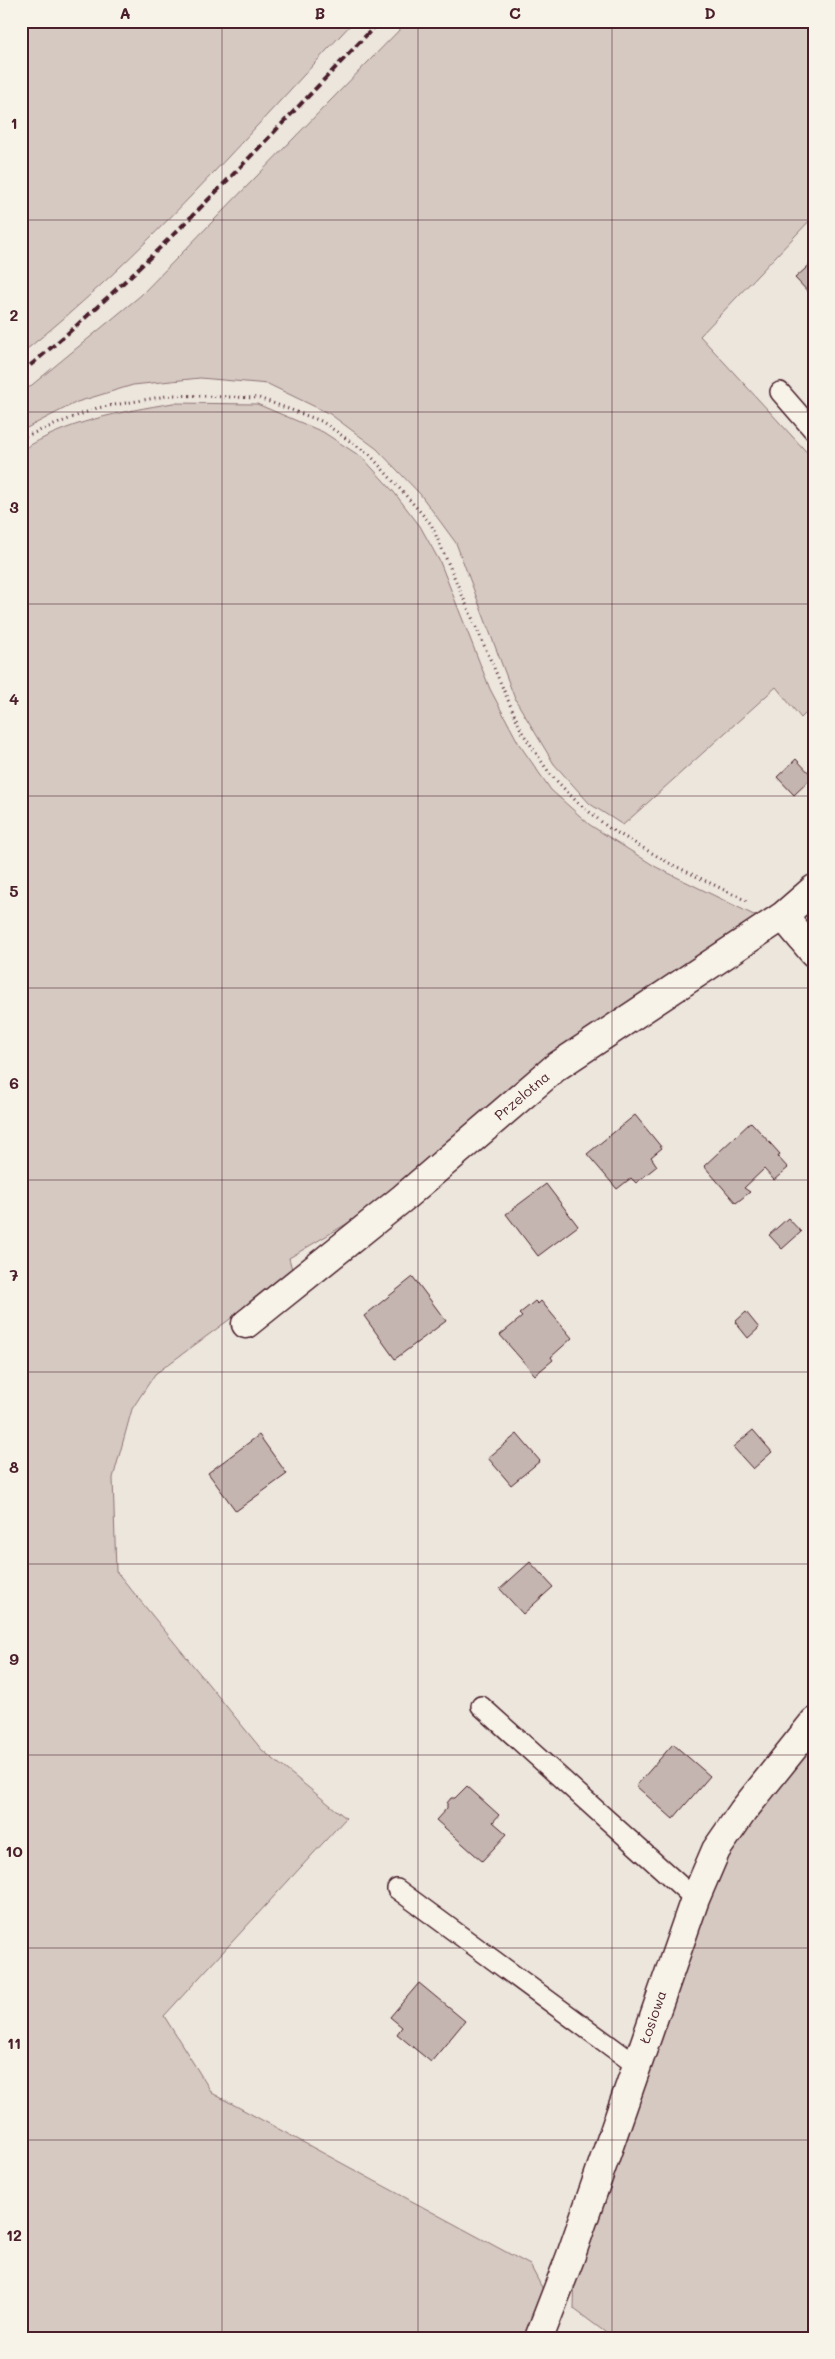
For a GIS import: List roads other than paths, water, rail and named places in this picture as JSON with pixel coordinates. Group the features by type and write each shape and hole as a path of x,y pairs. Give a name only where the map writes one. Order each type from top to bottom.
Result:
{"street":[{"name":"Przelotna","path":"246,1324 404,1198 556,1068 783,916 814,889"},
{"path":"783,916 814,953"},
{"name":"Łosiowa","path":"539,2338 570,2258 694,1899 716,1850 742,1811 814,1722"}],"lane":[{"path":"780,392 814,431"},
{"path":"481,1706 694,1899"},
{"path":"397,1889 636,2065"}],"railway":[{"path":"21,373 69,332 161,247 380,21"}]}
